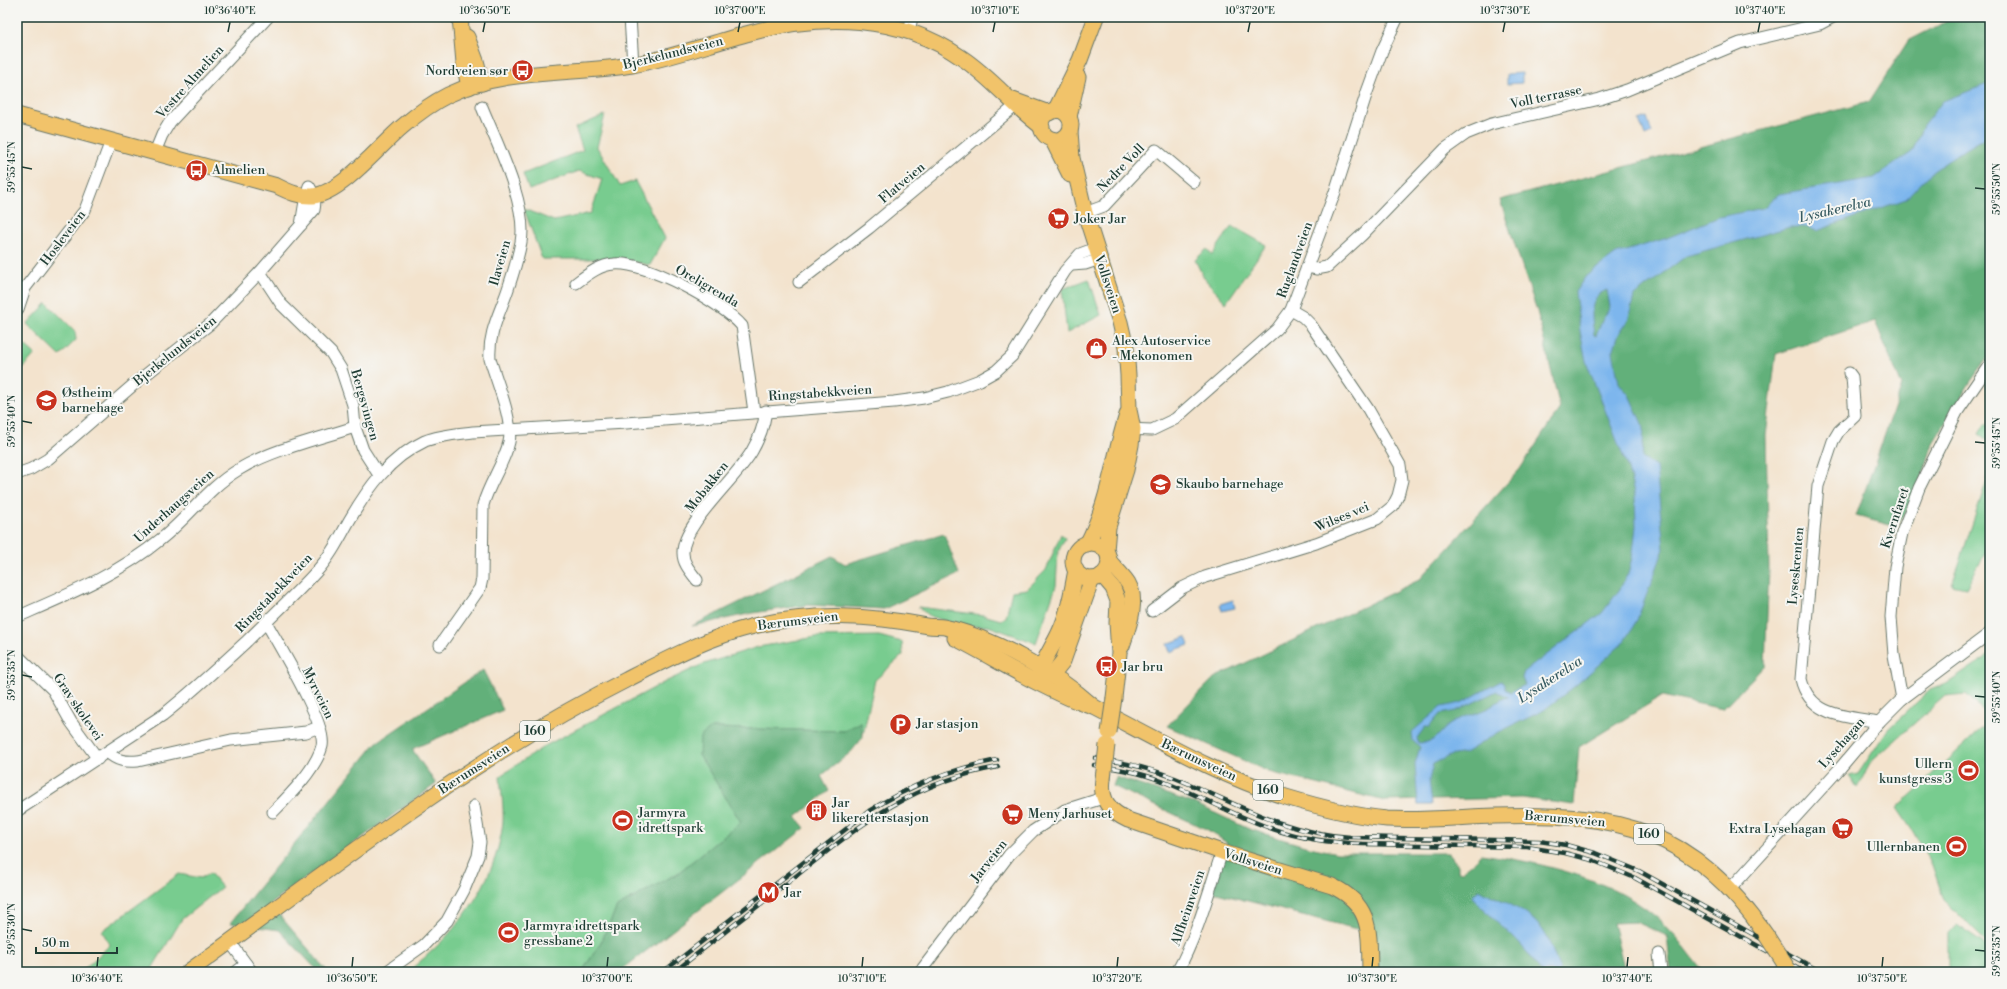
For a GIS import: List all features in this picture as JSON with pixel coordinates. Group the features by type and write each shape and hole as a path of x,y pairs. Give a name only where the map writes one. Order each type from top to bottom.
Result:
{"main road":[{"name":"Vollsveien","path":"1052,112 1080,60 1096,17"},
{"path":"458,18 476,61 476,85"},
{"name":"Bjerkelundsveien","path":"310,192 339,184 402,126 420,112 434,102 476,85 514,77 633,64 670,56 769,28 808,21 844,19 860,21 909,32 944,47 962,57 1042,127"},
{"name":"Vollsveien","path":"1080,60 1077,86 1069,124 1072,158 1084,210 1120,322 1126,348 1129,410 1126,470 1108,526 1108,556"},
{"name":"Bjerkelundsveien","path":"1015,102 1052,112"},
{"path":"1052,112 1065,113 1069,124 1062,138 1052,139 1044,133 1042,127 1043,119 1052,112"},
{"path":"17,115 277,186 298,196 310,192"},
{"name":"Vollsveien","path":"1052,139 1084,210"},
{"name":"Vollsveien","path":"1086,544 1099,518 1128,429"},
{"path":"1042,675 1061,630 1070,602 1076,570 1074,555 1077,550 1086,544 1096,544 1108,556 1125,578 1132,595 1131,616 1120,653 1102,779 1104,798"},
{"path":"1076,570 1086,578 1097,577 1106,572 1108,556"},
{"path":"1097,577 1117,593 1120,653"},
{"path":"1042,675 1063,661 1097,577"},
{"name":"Bærumsveien","path":"188,972 474,768 596,695 682,652 752,626 804,618 831,616 882,618 932,627 1042,675 1075,701 1093,706 1187,756 1283,796 1320,807 1350,814 1403,819 1541,815 1577,817 1608,822 1634,829 1660,839 1687,854 1713,872 1730,889 1766,936 1789,970"},
{"name":"Vollsveien","path":"1104,798 1106,804 1114,812 1128,820 1222,852 1332,886 1354,899 1362,911 1368,932 1370,972"}],"street":[{"name":"Vestre Almelien","path":"155,152 162,135 170,122 268,17"},
{"path":"630,17 633,64"},
{"path":"909,32 912,17"},
{"name":"Ruglandveien","path":"1128,429 1152,430 1174,419 1277,329 1291,310 1335,192 1369,85 1382,51 1398,17"},
{"name":"Voll terrasse","path":"1307,267 1316,269 1327,267 1362,235 1445,149 1466,134 1491,124 1600,99 1627,90 1740,43 1820,24 1833,17"},
{"name":"Flatveien","path":"799,282 869,228 1015,102"},
{"name":"Ilaveien","path":"482,107 516,195 522,226 521,241 508,289 493,327 489,348 490,359 511,428"},
{"name":"Hosleveien","path":"18,309 25,288 85,210 111,141"},
{"name":"Nedre Voll","path":"1084,210 1104,206 1156,150 1194,182"},
{"name":"Bjerkelundsveien","path":"17,474 31,469 48,459 139,380 210,324 301,227 310,192"},
{"name":"Ringstabekkveien","path":"17,811 98,759 163,715 186,697 266,622 317,571 330,554 359,503 379,475 403,454 426,441 449,435 511,428 626,423 924,398 948,392 980,380 996,371 1012,356 1056,283 1080,254 1098,253"},
{"name":"Oreligrenda","path":"576,284 598,268 614,264 639,266 656,272 718,305 735,317 742,326 754,412"},
{"name":"Bergsvingen","path":"260,272 281,304 331,353 341,369 353,405 355,427 363,450 379,475"},
{"name":"Wilses vei","path":"1152,611 1182,588 1205,576 1316,544 1377,518 1393,506 1398,496 1402,480 1400,466 1388,443 1311,325 1303,317 1291,310"},
{"name":"Kvernfaret","path":"1902,699 1894,656 1891,617 1895,567 1902,533 1919,488 1957,412 1990,364"},
{"name":"Lyseskrenten","path":"1849,373 1852,377 1855,416 1839,430 1833,440 1818,486 1802,679 1804,691 1812,702 1822,710 1879,722"},
{"name":"Mobakken","path":"697,580 685,565 683,554 684,541 693,527 752,452 764,425 766,411"},
{"name":"Underhaugsveien","path":"17,617 75,592 135,560 162,539 201,500 238,470 300,444 355,427"},
{"path":"440,646 480,588 482,579 483,505 486,493 506,451 511,428"},
{"name":"Myrveien","path":"266,622 314,712 323,736 322,747 312,766 300,783 273,812"},
{"name":"Lysehagan","path":"1730,889 1841,767 1879,722 1902,699 1990,633"},
{"name":"Grav skolevei","path":"17,655 53,690 71,722 98,759"},
{"path":"107,752 114,758 124,762 138,761 231,740 306,732 319,727"},
{"name":"Jarveien","path":"920,972 1009,855 1033,831 1065,810 1104,798"},
{"path":"386,972 424,945 447,921 464,890 478,856 480,842 474,806"},
{"name":"Alfheimveien","path":"1177,972 1188,952 1201,918 1222,852"},
{"path":"230,942 249,968 236,972"},
{"path":"1659,954 1661,972"}],"green space":[{"path":"1955,17 1990,17 1990,355 1971,381 1933,443 1919,488 1897,527 1856,516 1902,386 1875,321 1776,354 1766,436 1769,568 1765,665 1723,709 1662,696 1579,747 1574,805 1522,798 1385,801 1269,772 1167,726 1214,678 1419,580 1520,469 1560,408 1537,311 1500,200 1869,102 1908,41"},
{"path":"605,115 597,147 620,186 635,181 665,238 650,265 619,259 542,259 524,209 554,221 591,213 602,179 579,171 529,190 523,174 583,150 575,128"},
{"path":"1232,226 1266,245 1226,303 1204,278 1195,260 1207,249 1212,255"},
{"path":"1089,279 1101,315 1067,333 1062,289"},
{"path":"47,303 75,331 76,340 60,356 27,324"},
{"path":"17,338 35,354 17,375"},
{"path":"1985,424 1990,426 1990,442 1979,434"},
{"path":"1990,471 1990,554 1986,552 1966,588 1952,585"},
{"path":"944,534 959,574 884,609 808,605 753,613 692,626 832,556 845,564"},
{"path":"1061,534 1065,538 1058,552 1056,586 1036,643 988,626 961,626 929,616 918,607 983,615 1001,620 1006,617 1012,591 1027,589 1046,570"},
{"path":"879,636 902,642 903,655 875,680 863,735 844,731 711,728 699,755 741,822 678,873 617,907 601,942 582,972 407,972 425,958 457,925 470,907 492,867 499,845 503,822 500,776 545,746 665,682 701,665 758,647 816,637"},
{"path":"1990,652 1990,717 1966,694 1945,696 1871,762 1857,788 1849,776 1858,774 1888,729 1930,690 1948,683 1985,658"},
{"path":"483,670 503,710 412,749 436,784 270,904 328,972 319,972 279,930 230,923 376,743"},
{"path":"861,722 863,737 851,752 821,776 829,791 796,817 805,828 619,972 582,972 601,942 617,907 678,873 741,822 699,755 700,737 711,728 844,731"},
{"name":"Ullernbanen","path":"1982,728 1990,731 1990,946 1944,900 1932,865 1912,830 1897,808"},
{"path":"1116,777 1196,804 1249,829 1305,846 1337,853 1448,853 1458,865 1458,871 1462,872 1481,854 1530,862 1555,868 1603,885 1646,909 1670,930 1704,972 1671,972 1667,936 1636,922 1613,923 1625,972 1369,972 1368,932 1209,891 1227,843 1208,830 1113,786"},
{"path":"210,873 222,887 182,919 150,972 81,972 110,945 102,931 179,874 201,878"},
{"path":"1956,925 1990,948 1990,972 1948,972 1948,933"}],"water":[{"path":"1522,73 1522,83 1507,84 1507,74"},
{"name":"Lysakerelva","path":"1990,83 1990,135 1959,153 1932,172 1906,199 1817,231 1805,227 1790,227 1686,256 1634,296 1628,321 1618,336 1613,352 1619,383 1629,395 1644,428 1642,458 1656,467 1664,549 1637,620 1623,643 1575,686 1544,710 1499,732 1465,753 1449,756 1433,764 1429,780 1432,805 1418,805 1415,764 1420,747 1413,741 1412,732 1441,707 1461,703 1501,681 1505,684 1505,689 1510,692 1525,685 1522,678 1524,672 1602,613 1620,589 1629,571 1636,526 1635,496 1628,469 1586,361 1580,331 1575,292 1586,276 1616,254 1667,238 1719,217 1763,208 1779,194 1874,178 1912,152 1923,126 1943,101","holes":["1607,290 1610,307 1596,336 1594,335 1592,322 1592,309 1596,298","1497,691 1508,697 1502,699 1489,708 1458,720 1444,729 1435,739 1418,743 1417,738 1425,727 1429,727 1440,714 1456,711"]},
{"path":"1647,117 1652,133 1645,136 1639,120"},
{"path":"1233,600 1235,608 1222,611 1220,604"},
{"path":"1186,637 1189,645 1170,652 1167,644"},
{"path":"1479,890 1517,908 1541,928 1547,937 1561,972 1541,972 1518,942 1472,896"}],"railway":[{"path":"1095,758 1115,761 1165,774 1239,807 1302,830 1350,837 1539,841 1566,845 1595,853 1639,871 1821,972"},
{"path":"663,972 869,811 915,786 963,768 997,760"},
{"path":"1094,765 1110,767 1151,777 1259,824 1306,838 1340,843 1363,844 1527,847 1565,853 1592,860 1635,878 1805,972"},
{"path":"674,972 863,824 912,795 938,784 966,774 998,767"}],"place":[{"name":"Nordveien sør","path":"523,71"},
{"name":"Almelien","path":"197,170"},
{"name":"Joker Jar","path":"1059,219"},
{"name":"Alex Autoservice - Mekonomen","path":"1097,348"},
{"name":"Østheim barnehage","path":"47,400"},
{"name":"Skaubo barnehage","path":"1161,484"},
{"name":"Jar bru","path":"1107,667"},
{"name":"Jar stasjon","path":"900,724"},
{"name":"Ullern kunstgress 3","path":"1968,771"},
{"name":"Jar likeretterstasjon","path":"817,810"},
{"name":"Meny Jarhuset","path":"1012,814"},
{"name":"Jarmyra idrettspark","path":"622,820"},
{"name":"Extra Lysehagan","path":"1842,829"},
{"name":"Ullernbanen","path":"1956,847"},
{"name":"Jar","path":"769,893"},
{"name":"Jarmyra idrettspark gressbane 2","path":"509,933"}]}
